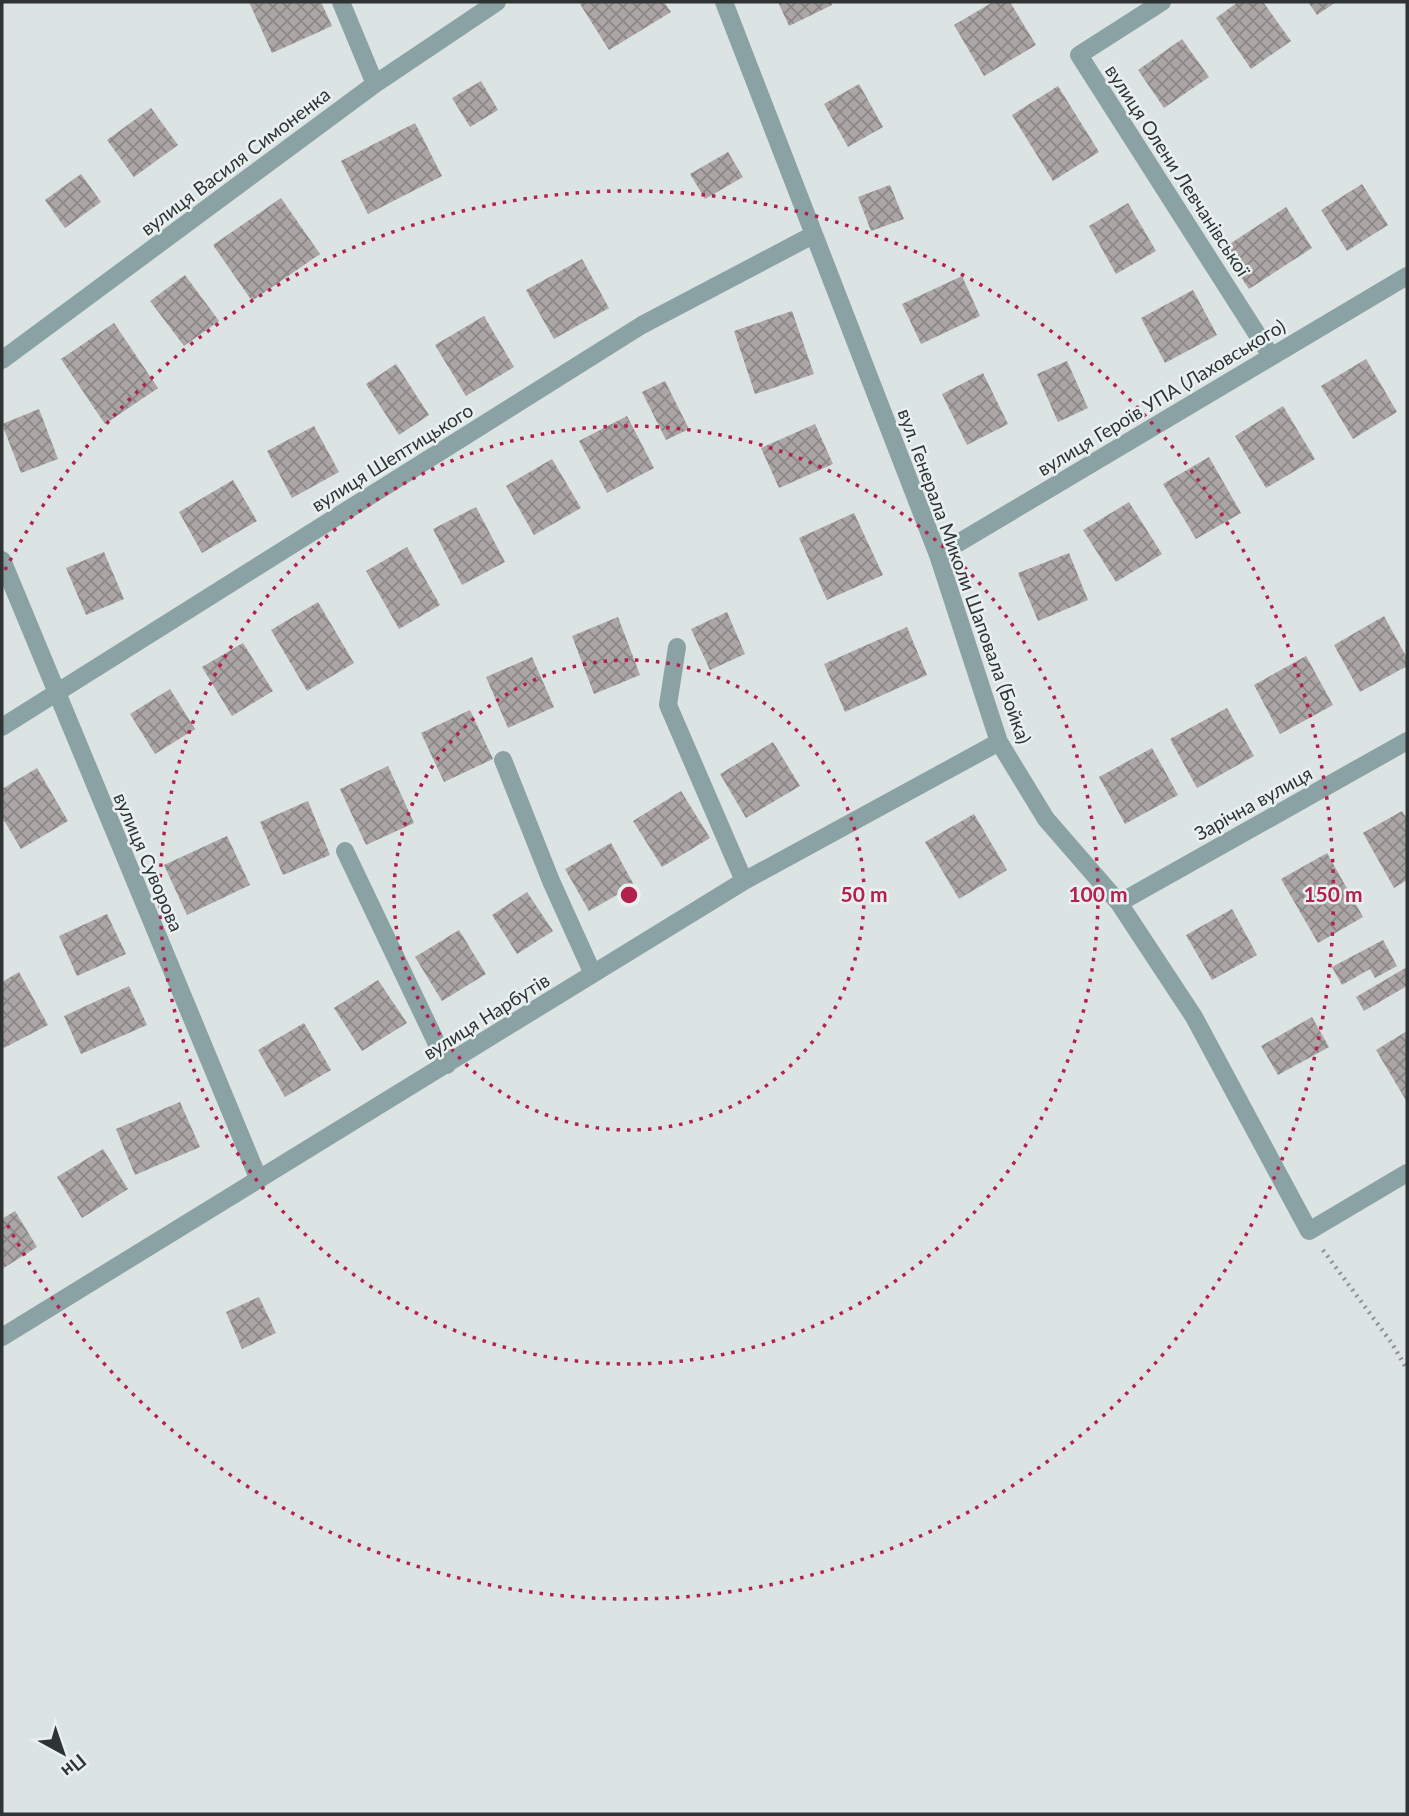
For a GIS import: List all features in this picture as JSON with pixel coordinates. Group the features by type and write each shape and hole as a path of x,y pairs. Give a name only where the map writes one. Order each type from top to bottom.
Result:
{"street":[{"path":"341,2 375,83"},
{"name":"вулиця Василя Симоненка","path":"2,360 375,83 497,2"},
{"name":"вул. Генерала Миколи Шаповала (Бойка)","path":"724,2 938,555 999,742 1046,819 1119,903 1194,1017 1309,1231"},
{"name":"вулиця Олени Левчанівської","path":"1163,2 1079,55 1271,356"},
{"name":"вулиця Шептицького","path":"2,727 642,325 813,235"},
{"name":"вулиця Героїв УПА (Лаховського)","path":"938,555 1407,276"},
{"name":"вулиця Суворова","path":"2,560 259,1180"},
{"path":"677,648 668,705 744,881"},
{"name":"Зарічна вулиця","path":"1119,903 1407,741"},
{"name":"вулиця Нарбутів","path":"2,1337 744,881 999,742"},
{"path":"503,760 551,881 593,974"},
{"path":"345,850 447,1065"},
{"path":"1309,1231 1407,1172"}],"path":[{"path":"1309,1231 1391,1342 1407,1369"}],"building":[{"path":"249,2 321,2 332,26 272,53"},
{"path":"664,2 671,12 609,50 580,4"},
{"path":"778,2 831,2 832,5 789,26"},
{"path":"993,2 1010,2 1036,45 984,76 954,25"},
{"path":"1238,2 1263,2 1291,41 1251,69 1216,18"},
{"path":"1308,2 1336,2 1317,15"},
{"path":"1182,39 1209,77 1164,108 1138,70"},
{"path":"481,81 498,110 470,127 452,98"},
{"path":"859,84 883,127 848,147 824,104"},
{"path":"1058,86 1099,152 1053,181 1012,115"},
{"path":"151,108 178,145 134,177 107,140"},
{"path":"415,123 442,176 368,214 341,161"},
{"path":"728,152 743,177 705,199 690,174"},
{"path":"81,174 101,202 65,228 45,200"},
{"path":"1362,184 1388,225 1347,251 1321,210"},
{"path":"890,185 904,219 871,231 858,197"},
{"path":"281,198 320,254 252,301 213,245"},
{"path":"1128,203 1156,251 1116,274 1089,226"},
{"path":"1286,207 1312,248 1249,289 1222,249"},
{"path":"582,259 609,308 554,339 526,290"},
{"path":"185,275 219,321 184,346 150,301"},
{"path":"962,276 980,316 921,344 902,304"},
{"path":"1193,290 1217,335 1165,363 1141,318"},
{"path":"792,311 814,374 755,394 734,331"},
{"path":"484,316 514,367 466,396 435,345"},
{"path":"114,323 158,388 105,424 61,359"},
{"path":"1366,359 1397,412 1353,439 1321,386"},
{"path":"1067,361 1088,408 1058,422 1037,374"},
{"path":"396,364 429,415 399,435 366,384"},
{"path":"983,373 1008,424 967,445 942,394"},
{"path":"665,381 689,429 666,440 642,392"},
{"path":"1283,406 1315,459 1266,488 1235,436"},
{"path":"39,409 58,459 21,473 2,424"},
{"path":"627,416 654,468 607,493 579,441"},
{"path":"815,424 833,464 779,488 761,448"},
{"path":"314,426 339,472 292,498 267,451"},
{"path":"1209,457 1241,513 1196,539 1163,484"},
{"path":"552,459 581,508 534,535 506,486"},
{"path":"233,480 257,521 202,553 179,512"},
{"path":"1129,502 1162,554 1116,582 1083,530"},
{"path":"476,507 505,562 462,585 433,529"},
{"path":"854,513 883,575 827,600 799,538"},
{"path":"407,547 440,605 399,629 366,571"},
{"path":"104,552 124,599 86,615 66,568"},
{"path":"1069,553 1088,600 1038,621 1018,573"},
{"path":"318,602 354,663 307,691 271,630"},
{"path":"727,612 745,654 710,670 691,629"},
{"path":"1384,616 1407,658 1407,666 1360,692 1334,645"},
{"path":"618,617 640,675 594,694 572,636"},
{"path":"907,627 927,675 845,712 824,664"},
{"path":"243,643 273,691 232,716 202,667"},
{"path":"1306,656 1333,705 1280,734 1254,685"},
{"path":"532,657 554,707 508,728 486,677"},
{"path":"170,689 195,729 155,754 130,714"},
{"path":"1227,708 1254,756 1197,788 1170,739"},
{"path":"470,710 493,759 444,782 421,733"},
{"path":"773,742 800,786 746,818 720,774"},
{"path":"1152,748 1178,795 1125,824 1099,777"},
{"path":"388,766 414,823 366,845 340,789"},
{"path":"37,768 68,821 21,849 2,817 2,789"},
{"path":"681,791 710,838 662,867 633,821"},
{"path":"308,801 330,855 283,875 260,822"},
{"path":"1402,811 1407,819 1407,880 1394,888 1363,833"},
{"path":"974,814 1007,870 959,899 925,842"},
{"path":"227,836 250,885 187,915 164,865"},
{"path":"611,843 634,885 589,911 565,869"},
{"path":"1327,853 1363,917 1318,943 1281,879"},
{"path":"527,892 553,931 517,954 492,915"},
{"path":"1232,909 1257,955 1212,980 1186,935"},
{"path":"107,914 126,954 77,976 59,936"},
{"path":"459,930 486,974 442,1001 415,957"},
{"path":"1383,940 1397,966 1375,978 1370,969 1342,985 1332,967"},
{"path":"1407,967 1407,986 1364,1011 1356,997"},
{"path":"19,972 48,1025 4,1048 2,982"},
{"path":"378,980 407,1023 362,1051 334,1008"},
{"path":"129,986 147,1025 81,1054 64,1016"},
{"path":"1312,1017 1329,1047 1278,1075 1261,1046"},
{"path":"304,1023 331,1070 285,1097 258,1050"},
{"path":"1407,1031 1407,1102 1376,1050"},
{"path":"180,1102 200,1147 135,1175 116,1129"},
{"path":"103,1149 128,1189 82,1218 57,1177"},
{"path":"15,1211 37,1247 2,1269 2,1219"},
{"path":"259,1297 276,1333 242,1349 226,1312"}]}
